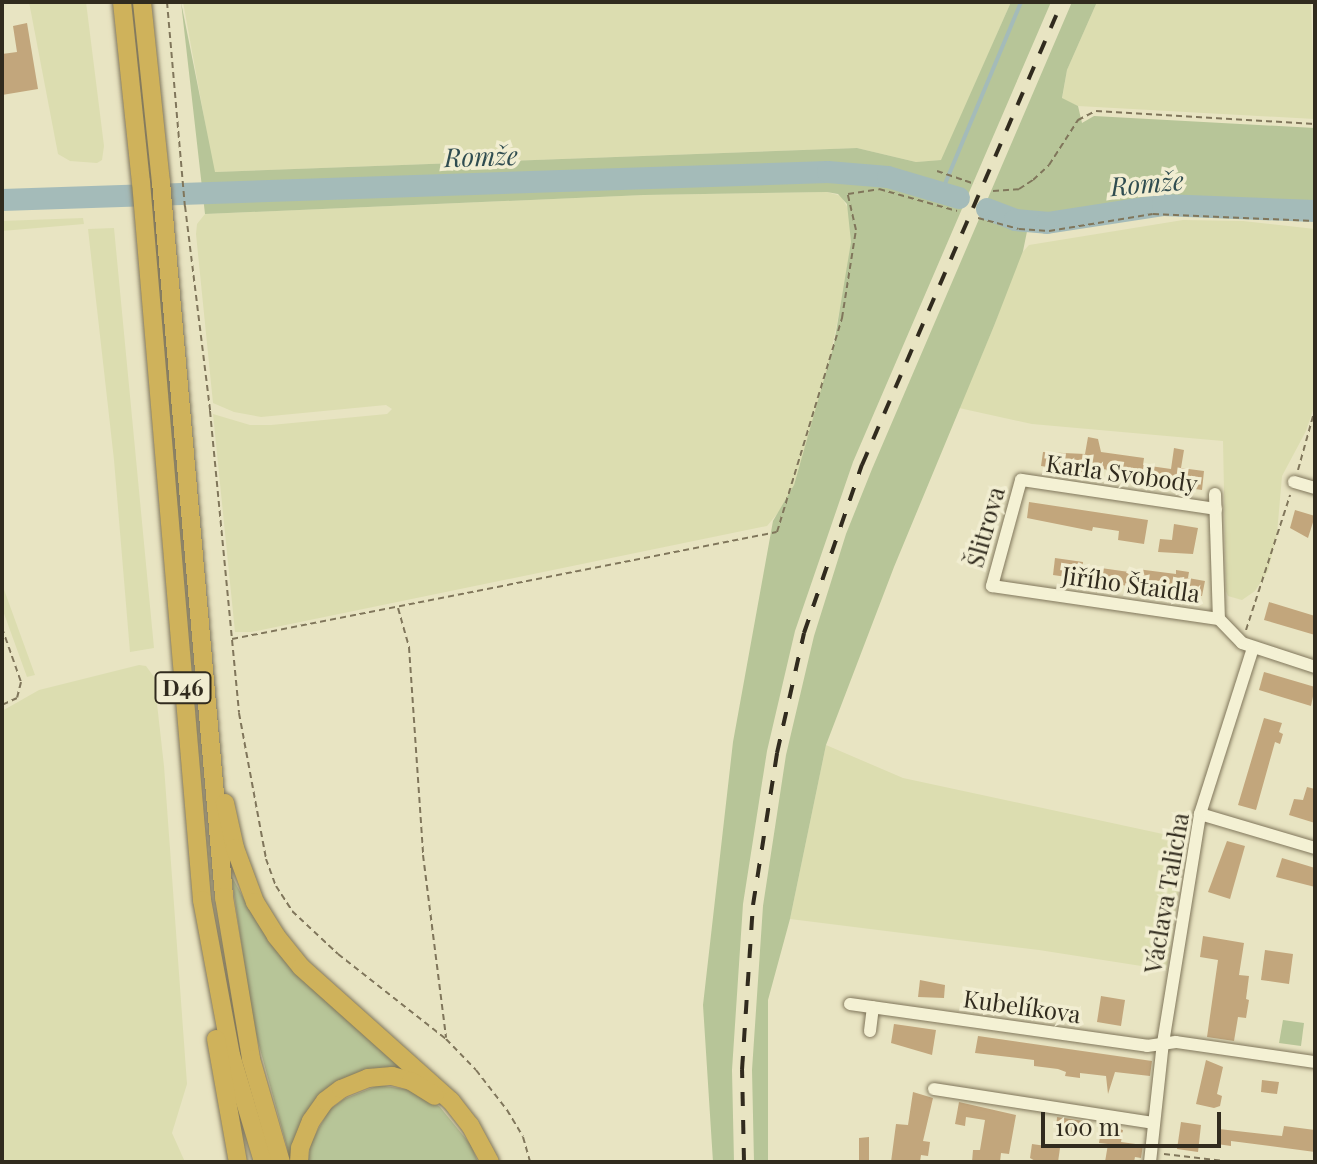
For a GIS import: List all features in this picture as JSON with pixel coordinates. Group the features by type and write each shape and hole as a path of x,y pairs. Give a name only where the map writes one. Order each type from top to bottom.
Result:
{"highway":[{"name":"D46","path":"122,2 144,208 202,900 231,1055 263,1162"},
{"name":"D46","path":"142,2 161,182 224,897 251,1059 281,1162"},
{"path":"209,722 235,848 255,902 276,936 301,967 431,1081 470,1125 490,1162"},
{"path":"202,900 217,1043 238,1162"},
{"path":"299,1162 305,1133 325,1101 341,1089 368,1078 392,1076 411,1081 449,1105 470,1125"}],"street":[{"name":"Karla Svobody","path":"1021,480 1216,509"},
{"name":"Šlitrova","path":"992,586 1021,480"},
{"path":"1294,482 1315,488"},
{"name":"Karla Svobody","path":"1215,494 1219,619"},
{"name":"Jiřího Štaidla","path":"992,586 1219,619 1248,645"},
{"path":"1248,645 1315,667"},
{"name":"Václava Talicha","path":"1150,1157 1163,1043 1200,814 1248,645"},
{"path":"1200,814 1315,848"},
{"name":"Kubelíkova","path":"850,1004 1147,1046 1163,1043 1315,1062"},
{"path":"870,1031 873,1007"},
{"path":"934,1089 1153,1123"}],"path":[{"path":"167,2 182,181 210,411 231,639 253,794 276,886 292,911 314,932 446,1039 500,1099 523,1137 530,1162"},
{"path":"993,191 1019,189 1033,180 1049,165 1078,120 1096,111 1315,124"},
{"path":"937,171 975,184"},
{"path":"231,639 777,532 842,318 856,230 848,194 879,189 957,211"},
{"path":"978,218 1019,229 1049,231 1153,214 1315,221"},
{"path":"1248,645 1315,409"},
{"path":"397,608 409,647 423,855 446,1039"},
{"path":"2,628 21,682 17,698 2,705"},
{"path":"1150,1157 1233,1162"}],"green space":[{"path":"29,2 86,2 104,146 102,160 97,163 70,161 58,154"},
{"path":"181,2 215,172 857,148 916,162 941,160 1011,2 1051,2 853,462 795,631 767,751 743,904 732,1070 734,1162 713,1162 703,1005 733,742 773,521 794,485 834,344 851,242 847,204 838,194 827,192 644,195 205,214"},
{"path":"183,2 1011,2 942,160 916,162 857,148 214,172"},
{"path":"1072,2 1097,2 1067,70 1062,98 1078,106 1082,123 1094,116 1315,128 1315,201 1158,195 1053,213 1031,212 1023,251 894,567 826,745 790,919 768,1000 768,1162 754,1162 752,1070 763,906 786,755 814,636 846,534 872,469"},
{"path":"1097,2 1311,2 1315,119 1078,106 1062,99 1067,70"},
{"path":"827,192 841,196 850,212 851,242 846,278 827,373 794,485 783,507 767,526 251,632 235,632 213,414 250,425 271,425 387,414 392,409 386,405 261,417 234,412 213,403 196,234 197,224 205,214 644,195"},
{"path":"83,218 84,224 2,231 2,221"},
{"path":"1183,220 1243,221 1315,229 1315,404 1306,431 1282,476 1277,534 1268,571 1255,591 1242,600 1228,596 1226,591 1223,441 1032,424 959,408 994,326 1019,256 1029,245"},
{"path":"114,228 154,648 130,652 114,460 88,229"},
{"path":"2,584 35,675 27,677 2,608"},
{"path":"139,665 146,666 154,677 164,766 187,1084 172,1133 185,1162 2,1162 2,711 39,690"},
{"path":"826,745 903,778 1186,839 1167,970 1039,950 790,919"},
{"path":"231,875 256,921 291,969 405,1069 372,1069 336,1084 291,1162 254,1027"},
{"path":"1283,1020 1304,1023 1301,1046 1279,1043"},
{"path":"379,1085 417,1091 440,1107 471,1145 478,1162 308,1162 311,1142 329,1110 344,1099"}],"building":[{"path":"27,23 38,89 2,95 2,54 17,52 13,26"},
{"path":"1088,437 1098,439 1101,452 1144,458 1143,465 1171,469 1174,448 1184,450 1181,468 1204,471 1202,490 1127,479 1128,473 1096,468 1095,474 1041,466 1043,452 1085,454"},
{"path":"1029,502 1148,520 1144,544 1118,540 1119,531 1093,527 1092,531 1027,518"},
{"path":"1295,510 1315,516 1308,538 1290,528"},
{"path":"1174,524 1198,528 1193,554 1158,552 1160,539 1172,540"},
{"path":"1055,558 1083,562 1081,579 1053,575"},
{"path":"1101,568 1136,573 1137,569 1176,574 1176,570 1189,572 1188,578 1205,581 1202,596 1099,582"},
{"path":"1269,602 1315,616 1315,635 1264,620"},
{"path":"1264,672 1315,687 1311,706 1259,690"},
{"path":"1264,718 1282,723 1279,732 1283,734 1280,744 1275,742 1256,810 1238,805"},
{"path":"1307,787 1315,789 1315,823 1289,815 1294,799 1303,800"},
{"path":"1227,841 1245,846 1230,899 1208,892"},
{"path":"1282,858 1315,868 1315,887 1276,877"},
{"path":"1203,936 1244,943 1239,975 1249,976 1246,999 1249,1000 1246,1018 1238,1017 1234,1041 1207,1037 1218,960 1200,957"},
{"path":"1265,950 1293,954 1289,984 1261,980"},
{"path":"920,980 945,985 944,998 918,997"},
{"path":"1101,996 1125,1000 1121,1026 1097,1022"},
{"path":"894,1024 936,1030 932,1055 891,1043"},
{"path":"978,1036 1152,1061 1150,1076 1115,1072 1108,1094 1106,1076 1080,1073 1080,1078 1065,1076 1066,1072 1058,1069 1034,1066 1034,1060 975,1053"},
{"path":"1206,1060 1223,1067 1217,1094 1222,1096 1220,1106 1214,1108 1196,1104"},
{"path":"1262,1080 1279,1082 1277,1094 1261,1092"},
{"path":"913,1092 933,1098 923,1141 930,1142 928,1156 921,1155 920,1162 891,1162 896,1124 908,1125"},
{"path":"959,1102 1016,1115 1009,1154 1001,1153 1000,1162 972,1162 973,1150 980,1150 985,1120 966,1117 965,1126 955,1124"},
{"path":"1057,1117 1084,1121 1082,1134 1056,1130"},
{"path":"1181,1122 1201,1125 1198,1152 1177,1149"},
{"path":"1102,1124 1123,1130 1121,1142 1143,1145 1141,1158 1135,1157 1134,1162 1105,1162 1108,1144 1099,1143"},
{"path":"1284,1126 1315,1130 1315,1152 1231,1141 1231,1146 1217,1144 1219,1129 1282,1136"},
{"path":"869,1137 869,1162 859,1162 859,1138"},
{"path":"1032,1144 1060,1148 1058,1162 1037,1162 1030,1158"}],"waterway":[{"path":"942,191 1021,2"},
{"name":"Romže","path":"2,200 828,172 888,177 959,198"},
{"name":"Romže","path":"987,209 1015,220 1047,223 1163,205 1315,211"}],"railway":[{"path":"744,1162 742,1070 753,905 777,753 804,633 862,465 1062,2"}]}
